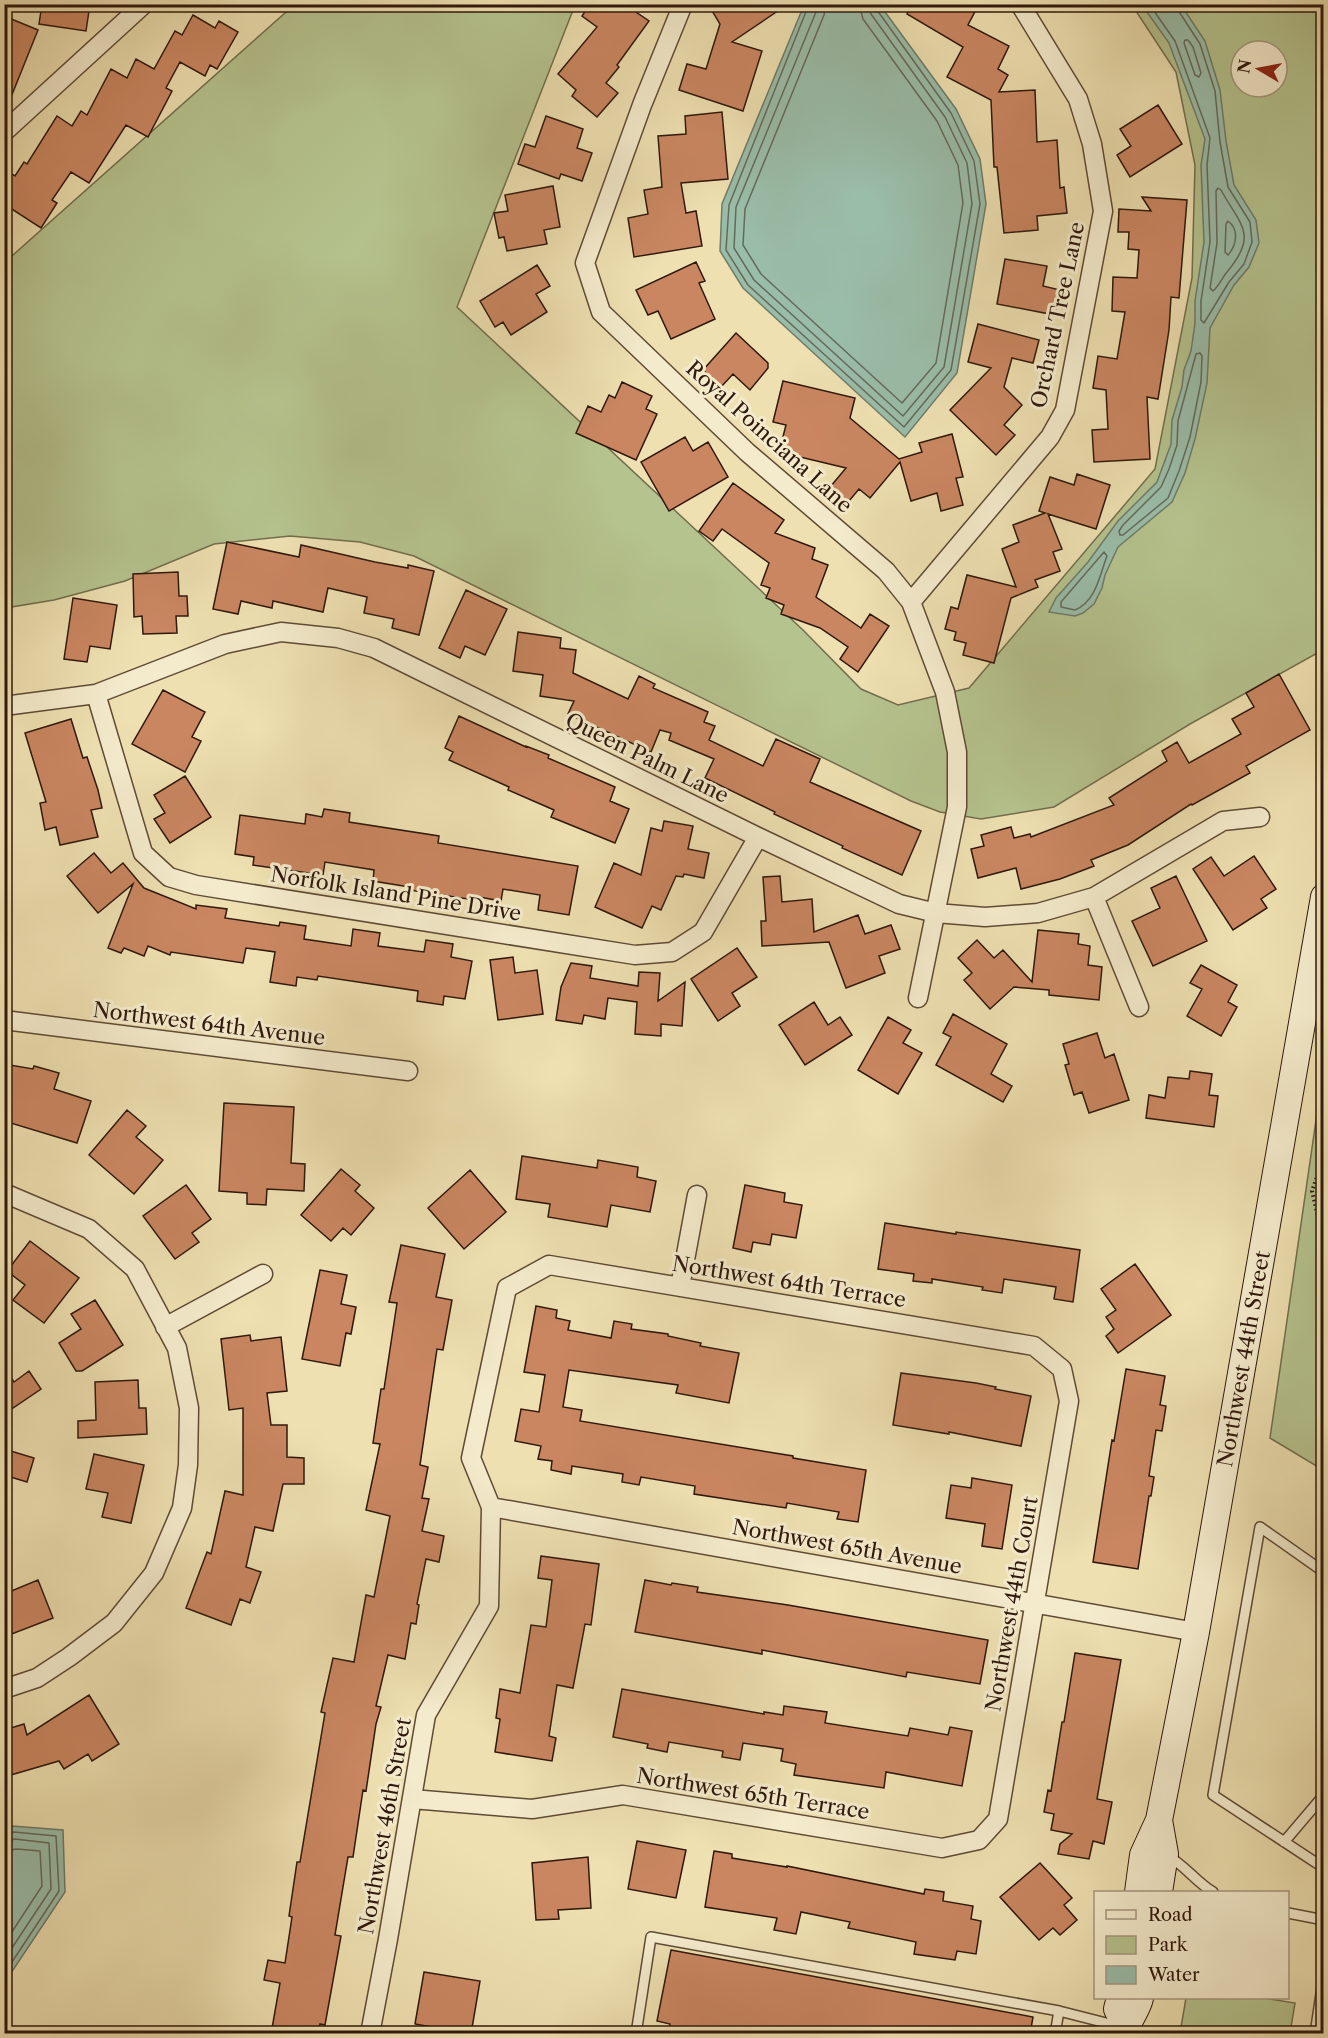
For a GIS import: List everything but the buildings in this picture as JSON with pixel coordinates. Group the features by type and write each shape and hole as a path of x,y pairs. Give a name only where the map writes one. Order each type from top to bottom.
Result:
{"street":[{"path":"4,132 144,4"},
{"name":"Royal Poinciana Lane","path":"683,4 642,105 585,263 601,312 747,452 886,571 911,602 945,692 957,752 957,807 918,998"},
{"name":"Orchard Tree Lane","path":"911,602 1050,437 1065,410 1103,211 1092,144 1078,99 1020,4"},
{"name":"Queen Palm Lane","path":"4,706 96,694 225,644 282,632 338,638 374,648 899,904 936,913 985,917 1038,912 1094,897 1223,821 1260,817"},
{"name":"Norfolk Island Pine Drive","path":"96,694 142,853 169,877 196,885 635,955 672,952 703,932 758,837"},
{"path":"1094,897 1139,1007"},
{"name":"Northwest 44th Street","path":"1138,1891 1143,1855 1159,1820 1196,1632 1318,961 1323,897"},
{"name":"Northwest 64th Avenue","path":"4,1020 408,1071"},
{"path":"4,1193 89,1228 135,1269 177,1348 189,1408 189,1465 182,1508 154,1573 114,1623 37,1678 4,1689"},
{"path":"680,1287 697,1195"},
{"name":"Northwest 64th Terrace","path":"507,1288 549,1265 1034,1346 1062,1369"},
{"path":"165,1327 263,1274"},
{"name":"Northwest 46th Street","path":"370,2034 426,1715 489,1606 492,1507 471,1458 507,1288"},
{"name":"Northwest 44th Court","path":"979,1840 998,1819 1069,1401 1062,1369"},
{"name":"Northwest 65th Avenue","path":"492,1507 1196,1632"},
{"name":"Northwest 65th Terrace","path":"412,1799 532,1809 623,1795 942,1848 979,1840"},
{"name":"Northwest 44th Street","path":"1159,1820 1165,1854 1159,1891"},
{"path":"1120,1999 1118,2009 1125,2031"},
{"path":"1125,2031 1140,1999"}],"lane":[{"path":"1323,1572 1260,1527 1213,1795 1323,1868"},
{"path":"1284,1842 1323,1794"},
{"path":"1165,1854 1176,1860 1210,1891"},
{"path":"1289,1913 1323,1920"},
{"path":"636,2034 651,1937 1059,2011 1125,2031"},
{"path":"1315,2034 1323,1974"},
{"path":"1055,2034 1059,2011"}],"path":[{"path":"1323,1157 1312,1191 1323,1242"}],"green space":[{"path":"294,5 575,5 457,307 803,630 861,689 898,705 969,688 1155,469 1192,278 1195,165 1176,72 1132,5 1323,5 1324,637 1321,651 1190,724 1054,807 981,819 940,812 911,801 414,556 360,542 290,536 214,544 125,581 54,600 5,608 4,263"},
{"path":"1323,1072 1323,1470 1270,1438"},
{"path":"1186,1999 1270,1999 1295,2003 1290,2033 1180,2033"}],"water":[{"path":"804,5 880,5 956,109 980,159 986,204 957,373 905,437 743,288 720,251 722,204"},
{"path":"1142,5 1181,5 1205,41 1220,90 1234,185 1256,220 1259,243 1249,267 1234,285 1210,328 1207,383 1195,439 1185,473 1172,502 1118,547 1094,604 1075,616 1049,612 1056,598 1088,562 1118,521 1157,482 1171,444 1172,420 1191,351 1195,301 1204,242 1201,165 1205,139 1169,43"},
{"path":"12,1826 63,1830 65,1892 5,1982 4,1830"}]}
